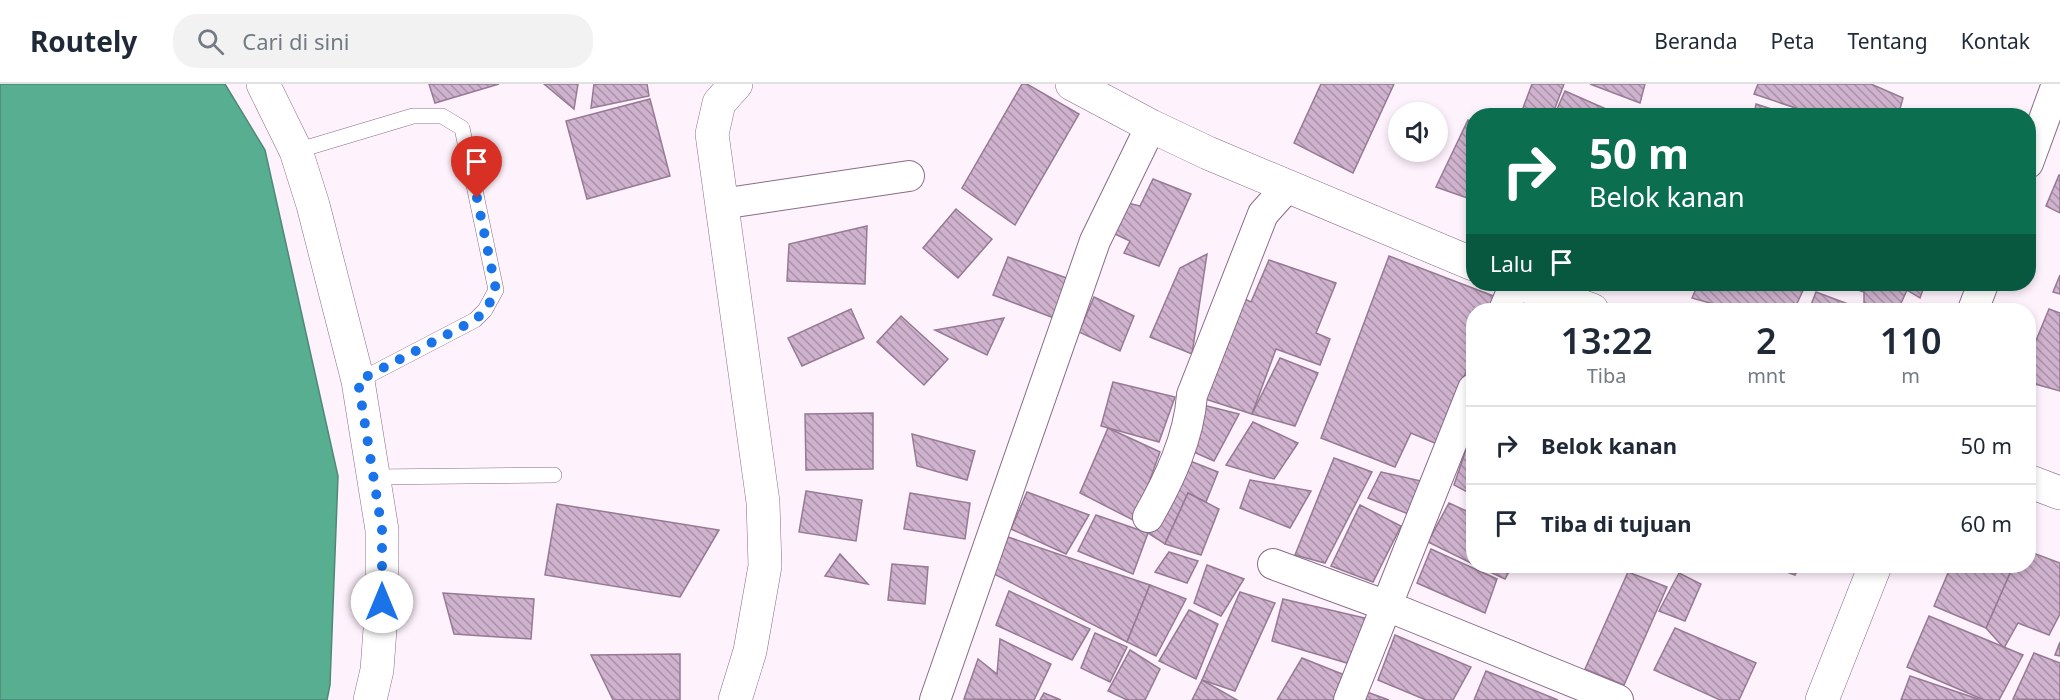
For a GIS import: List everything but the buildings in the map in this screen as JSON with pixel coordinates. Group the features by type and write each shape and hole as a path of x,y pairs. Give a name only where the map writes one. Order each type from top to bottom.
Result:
{"main road":[{"path":"263,84 296,151 313,205 358,381 382,530 382,602 377,670 370,700"},
{"path":"735,700 750,651 765,566 763,502 711,134 719,103 736,84"},
{"path":"1072,84 1208,153 1466,261"},
{"path":"1540,291 1573,303"},
{"path":"2036,483 2060,493"},
{"path":"1822,700 1872,573"}],"street":[{"path":"2036,141 2057,84"},
{"path":"935,700 1095,241 1151,126"},
{"path":"721,204 909,176"},
{"path":"1148,517 1166,485 1190,415 1192,395 1263,214 1288,186"},
{"path":"1349,700 1466,407"},
{"path":"1273,564 1387,606 1618,700"}],"lane":[{"path":"296,151 413,116 442,116 462,128 496,290 486,310 475,320 358,381"},
{"path":"374,477 554,475"}],"shaded area":[{"path":"0,84 225,84 265,150 338,476 330,685 327,700 0,700"}],"route":[{"path":"382,602 382,530 358,381 455,332 486,310 496,290 477,198"}]}
